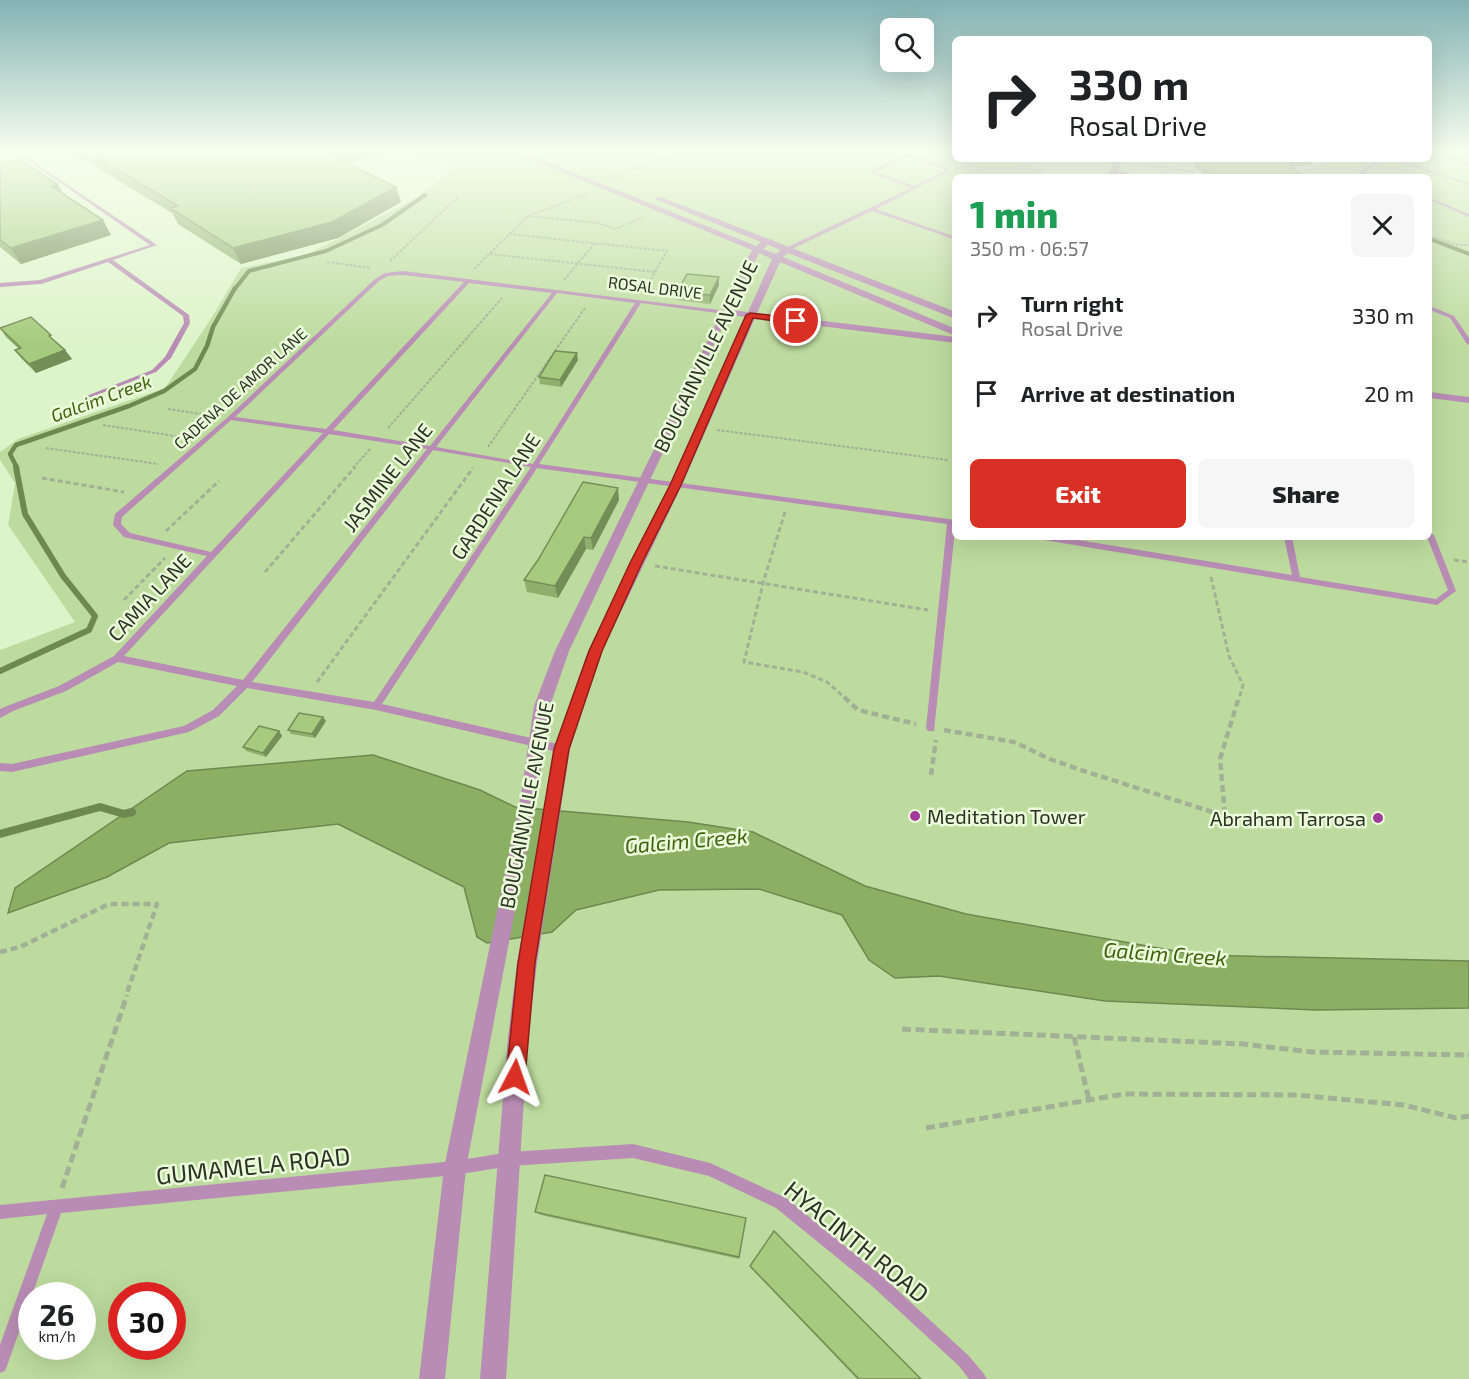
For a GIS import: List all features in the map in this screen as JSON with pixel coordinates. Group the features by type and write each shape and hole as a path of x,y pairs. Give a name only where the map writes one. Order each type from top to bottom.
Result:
{"street":[{"path":"670,214 762,245 788,249 952,314"},
{"path":"690,214 762,245 777,258 952,331"},
{"name":"BOUGAINVILLE AVENUE","path":"432,1379 455,1168 529,795 542,706 562,651 725,312 762,245"},
{"name":"BOUGAINVILLE AVENUE","path":"493,1379 518,1037 527,963 562,749 595,651 676,485 777,258 788,249"},
{"name":"ROSAL DRIVE","path":"725,312 952,340"},
{"path":"1432,395 1469,400"}],"lane":[{"path":"0,285 41,282 154,245 111,214"},
{"path":"788,249 861,214"},
{"path":"887,214 952,238"},
{"path":"87,397 154,371 168,358 187,323 186,315 109,260"},
{"name":"ROSAL DRIVE","path":"384,272 725,312"},
{"name":"CADENA DE AMOR LANE","path":"155,542 127,535 117,525 118,516 230,418 384,272"},
{"name":"CAMIA LANE","path":"117,658 468,281"},
{"name":"JASMINE LANE","path":"0,767 12,768 186,729 216,713 245,684 555,292"},
{"name":"GARDENIA LANE","path":"376,706 535,466 638,303"},
{"path":"1432,309 1452,317 1469,343"},
{"path":"230,418 535,466 952,523"},
{"path":"931,728 952,531"},
{"path":"1063,540 1437,602 1452,591 1432,540"},
{"path":"1289,540 1296,577"},
{"path":"155,542 213,555"},
{"path":"0,714 73,684 117,658"},
{"name":"CAMIA LANE","path":"117,658 245,684 376,706 562,749"},
{"name":"HYACINTH ROAD","path":"510,1159 633,1151 710,1170 741,1184 781,1203 877,1281 964,1361 979,1379"},
{"name":"GUMAMELA ROAD","path":"0,1212 455,1168 510,1159"},
{"path":"0,1366 56,1208"}],"path":[{"path":"327,262 384,272 441,214"},
{"path":"468,281 467,277 489,254 532,214"},
{"path":"528,216 598,224 616,229 652,214"},
{"path":"509,234 667,251 638,303"},
{"path":"1432,237 1456,245 1469,245"},
{"path":"555,292 594,244"},
{"path":"489,254 655,272"},
{"path":"307,694 482,456 593,297"},
{"path":"168,409 230,418"},
{"path":"103,425 204,440"},
{"path":"701,428 948,460"},
{"path":"46,448 174,466"},
{"path":"42,478 141,495"},
{"path":"155,542 219,481"},
{"path":"789,500 763,583 744,662 803,672 827,682 858,710 931,728"},
{"path":"124,600 176,546"},
{"path":"636,563 942,613"},
{"path":"931,775 938,729 1014,742 1050,759 1084,771 1225,816 1220,759 1243,685 1229,656 1207,563"},
{"path":"0,952 20,947 109,904 158,904 56,1208"},
{"path":"902,1029 1243,1044 1312,1052 1469,1055"},
{"path":"1074,1037 1089,1100"},
{"path":"926,1128 1124,1094 1297,1095 1404,1105 1456,1118 1469,1116"}],"shaded area":[{"path":"0,214 384,214 306,255 241,268 165,388 18,439 0,452"},
{"path":"384,214 952,214 952,540 1432,540 1432,214 1469,214 1469,1379 0,1379 0,650 75,622 8,525 15,483 0,460 0,452 18,439 165,388 241,268 306,255"},
{"path":"0,460 15,483 8,525 75,622 0,650"}],"water":[{"path":"373,755 480,790 515,807 688,822 753,832 865,886 966,914 1198,955 1469,961 1469,1008 1316,1010 1105,1001 939,976 895,978 869,960 842,915 759,889 659,890 576,910 552,932 487,943 477,937 464,887 338,824 169,843 107,877 8,913 15,888 187,771"}],"building":[{"path":"0,214 94,214 103,220 11,248 0,240"},
{"path":"180,214 346,214 332,222 233,248"},
{"path":"687,274 719,277 710,295 677,292"},
{"path":"31,317 65,350 29,364 15,350 21,348 0,328"},
{"path":"555,351 577,353 560,380 539,377"},
{"path":"583,482 618,488 591,538 584,537 555,586 524,580 538,560"},
{"path":"299,713 323,717 312,734 288,730"},
{"path":"259,726 279,731 263,753 243,747"},
{"path":"545,1175 746,1218 739,1257 535,1212"},
{"path":"774,1231 921,1379 859,1379 750,1266"}],"waterway":[{"name":"Galcim Creek","path":"234,290 249,271 326,251 382,225 397,214"},
{"path":"1432,240 1469,254"},
{"name":"Galcim Creek","path":"17,468 10,454 16,445 129,406 164,391 195,369 207,346 213,327 235,288"},
{"name":"Galcim Creek","path":"0,671 89,630 95,616 63,576 25,514 16,467"},
{"name":"Galcim Creek","path":"0,834 100,807 124,814 132,812"}],"place":[{"name":"Meditation Tower","path":"915,816"},
{"name":"Abraham Tarrosa","path":"1378,818"}],"route":[{"path":"515,1077 527,963 562,749 595,651 676,485 750,315 796,321"}]}
